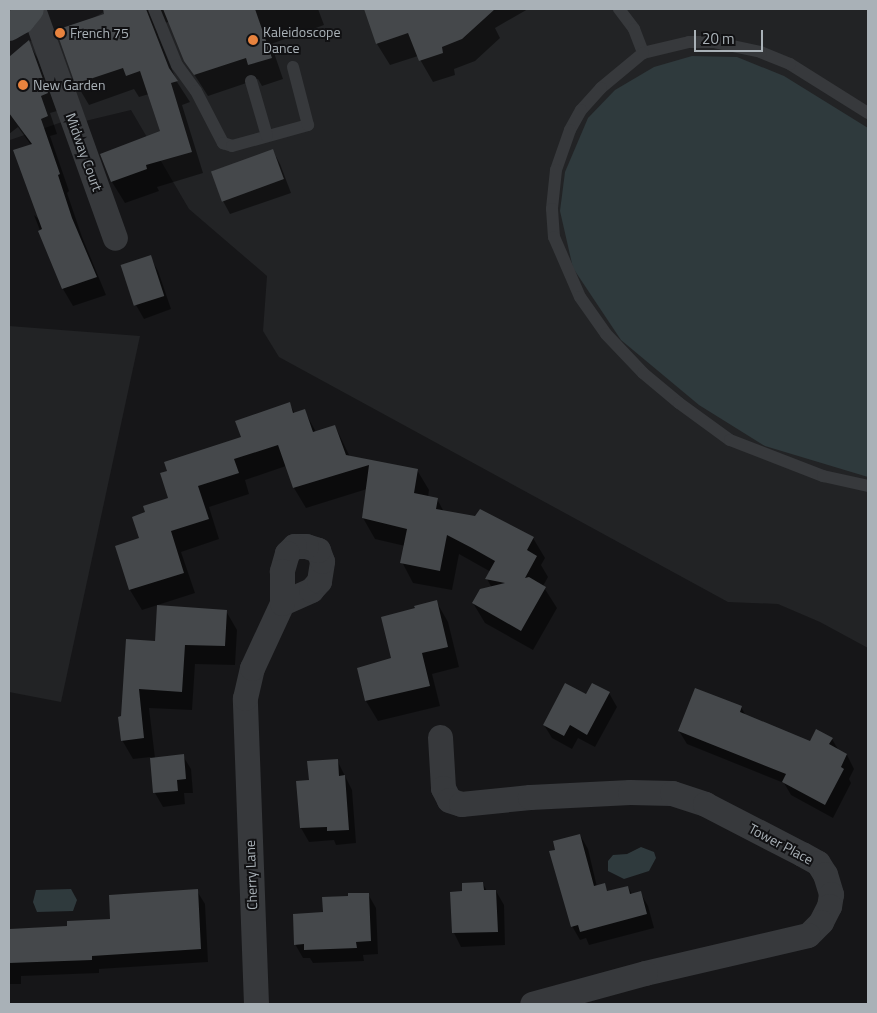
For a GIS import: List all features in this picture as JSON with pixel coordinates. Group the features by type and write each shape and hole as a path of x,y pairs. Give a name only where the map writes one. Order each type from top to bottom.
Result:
{"main road":[{"path":"9,27 21,20 32,9"}],"street":[{"name":"Midway Court","path":"32,9 115,238"},
{"name":"Cherry Lane","path":"256,1004 245,747 245,698 252,668 282,602"},
{"name":"Tower Place","path":"440,737 443,788 449,800 461,804 530,797 630,792 672,793 705,804 802,854 818,863 825,874 831,894 829,906 822,922 808,935 645,973 532,1004"}],"lane":[{"path":"154,9 177,65 196,91 223,143 232,146 308,125 293,67"},
{"path":"619,9 634,29 643,53"},
{"path":"868,113 790,64 761,52 713,42 689,42 643,53 601,88 581,110 570,130 556,170 552,209 554,237 580,297 606,334 643,373 679,403 730,440 823,476 868,486"},
{"path":"251,81 267,136"}],"shaded area":[{"path":"109,9 868,9 868,648 820,622 778,604 728,602 279,357 263,331 267,276 189,209 131,110 81,122 51,32 93,18"},
{"path":"36,39 65,121 10,140 9,149 9,57 24,44"},
{"path":"692,56 737,57 784,76 868,128 868,477 765,446 699,405 621,340 573,268 560,211 565,172 588,118 615,90 654,67"},
{"path":"9,326 140,336 61,702 9,692"},
{"path":"641,847 654,852 656,858 649,871 624,879 608,871 608,861 613,855 627,854"},
{"path":"71,889 77,900 73,911 37,912 33,902 36,890"}],"building":[{"path":"103,9 146,9 169,68 178,81 171,83 192,152 146,165 147,169 111,182 100,154 160,131 140,71 126,76 123,68 75,84 56,30 104,14"},
{"path":"163,9 255,9 272,58 248,65 246,58 194,75 184,61"},
{"path":"364,9 495,9 462,39 442,47 443,53 419,61 408,33 376,44"},
{"path":"29,40 48,93 41,96 48,116 41,119 60,174 58,175 72,218 97,277 62,289 38,231 42,229 13,150 32,144 9,113 9,57"},
{"path":"273,149 284,179 222,202 211,172"},
{"path":"151,255 164,296 134,306 121,265"},
{"path":"290,402 293,413 305,409 313,432 335,425 346,455 418,469 414,493 438,498 436,509 475,516 480,509 534,537 527,550 537,556 525,578 529,577 546,587 521,631 472,603 480,589 505,583 485,579 495,561 447,535 440,571 400,563 407,529 362,518 369,465 293,488 278,445 234,459 239,473 198,486 209,519 171,531 184,573 129,590 115,546 139,538 132,517 145,512 143,506 168,498 160,473 167,471 164,462 241,437 235,421"},
{"path":"437,600 448,647 422,653 430,686 365,701 357,668 391,658 381,617"},
{"path":"157,605 227,610 225,646 185,645 182,692 139,689 144,738 121,741 118,717 121,716 126,639 155,641"},
{"path":"565,683 586,694 592,683 610,692 587,735 570,725 564,736 543,725"},
{"path":"695,688 742,706 740,712 810,741 816,729 833,738 829,744 847,754 841,767 844,769 825,805 782,782 786,774 678,731"},
{"path":"184,754 186,779 177,780 178,791 153,793 150,758"},
{"path":"338,759 339,776 345,775 349,830 327,831 327,827 300,828 296,781 309,780 307,761"},
{"path":"580,834 594,886 605,883 607,891 628,886 630,894 641,891 647,914 580,932 578,925 571,927 549,851 555,850 553,841"},
{"path":"483,882 484,890 496,890 498,932 452,933 450,892 462,891 462,883"},
{"path":"198,889 201,949 92,956 92,960 9,963 9,929 67,926 67,921 110,919 109,895"},
{"path":"348,893 369,893 371,941 356,942 357,948 304,950 304,944 294,945 293,914 323,912 322,897 348,896"}],"place":[{"name":"French 75","path":"60,33"},
{"name":"Kaleidoscope Dance","path":"253,40"},
{"name":"New Garden","path":"23,85"}]}
